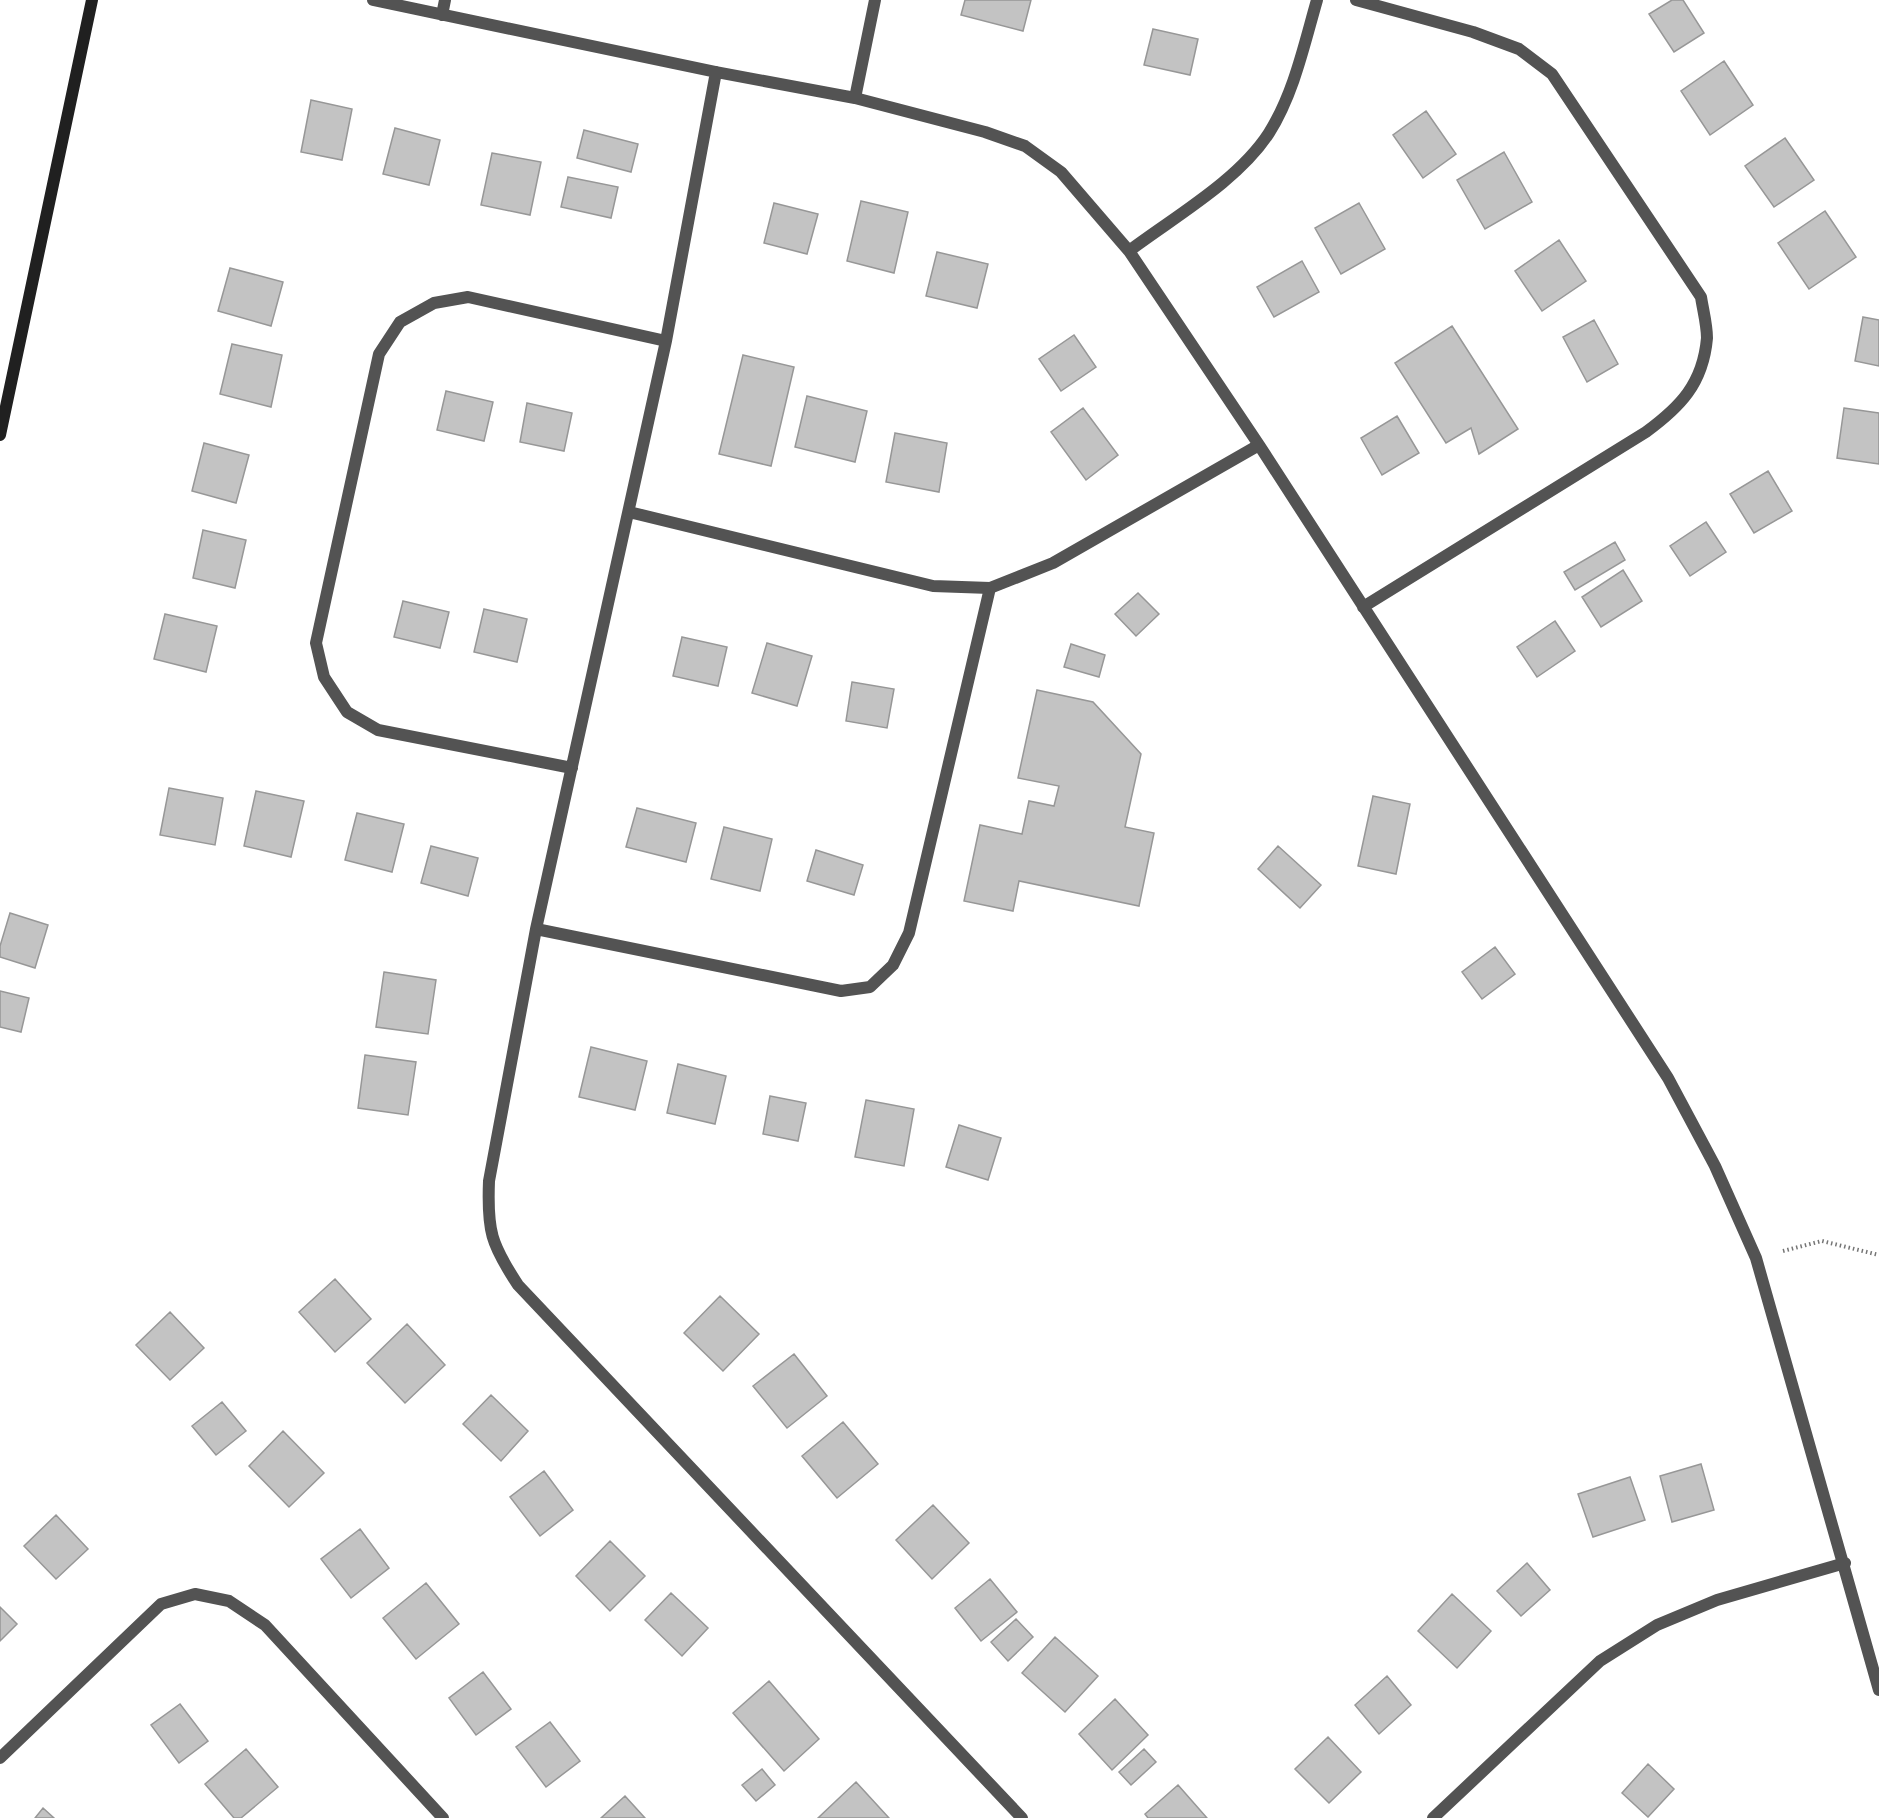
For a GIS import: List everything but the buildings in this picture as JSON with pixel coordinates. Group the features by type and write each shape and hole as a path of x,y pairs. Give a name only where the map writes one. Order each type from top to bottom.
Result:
{"main road":[{"path":"0,435 92,0"}],"street":[{"path":"373,0 855,99 985,132 1025,146 1061,172 1129,251 1259,445 1668,1078 1715,1167 1756,1258 1845,1563 1879,1690"},
{"path":"442,15 445,0"},
{"path":"855,99 875,0"},
{"path":"1129,251 1235,173 1268,134 1293,84 1317,0"},
{"path":"1356,0 1482,35 1519,49 1552,74 1701,297 1707,338 1697,379 1676,410 1646,432 1363,607"},
{"path":"716,72 666,341 537,929 489,1181 488,1221 499,1256 518,1286 1022,1818"},
{"path":"573,768 378,730 347,711 324,678 316,643 379,354 400,322 434,303 468,297 666,341"},
{"path":"628,512 933,586 990,588 1053,563 1259,445"},
{"path":"537,929 841,991 870,987 893,965 909,933 990,588"},
{"path":"1433,1818 1600,1661 1657,1625 1717,1600 1845,1563"},
{"path":"0,1758 161,1604 195,1594 229,1602 265,1625 443,1818"}],"path":[{"path":"1756,1258 1822,1241 1879,1255"}]}
